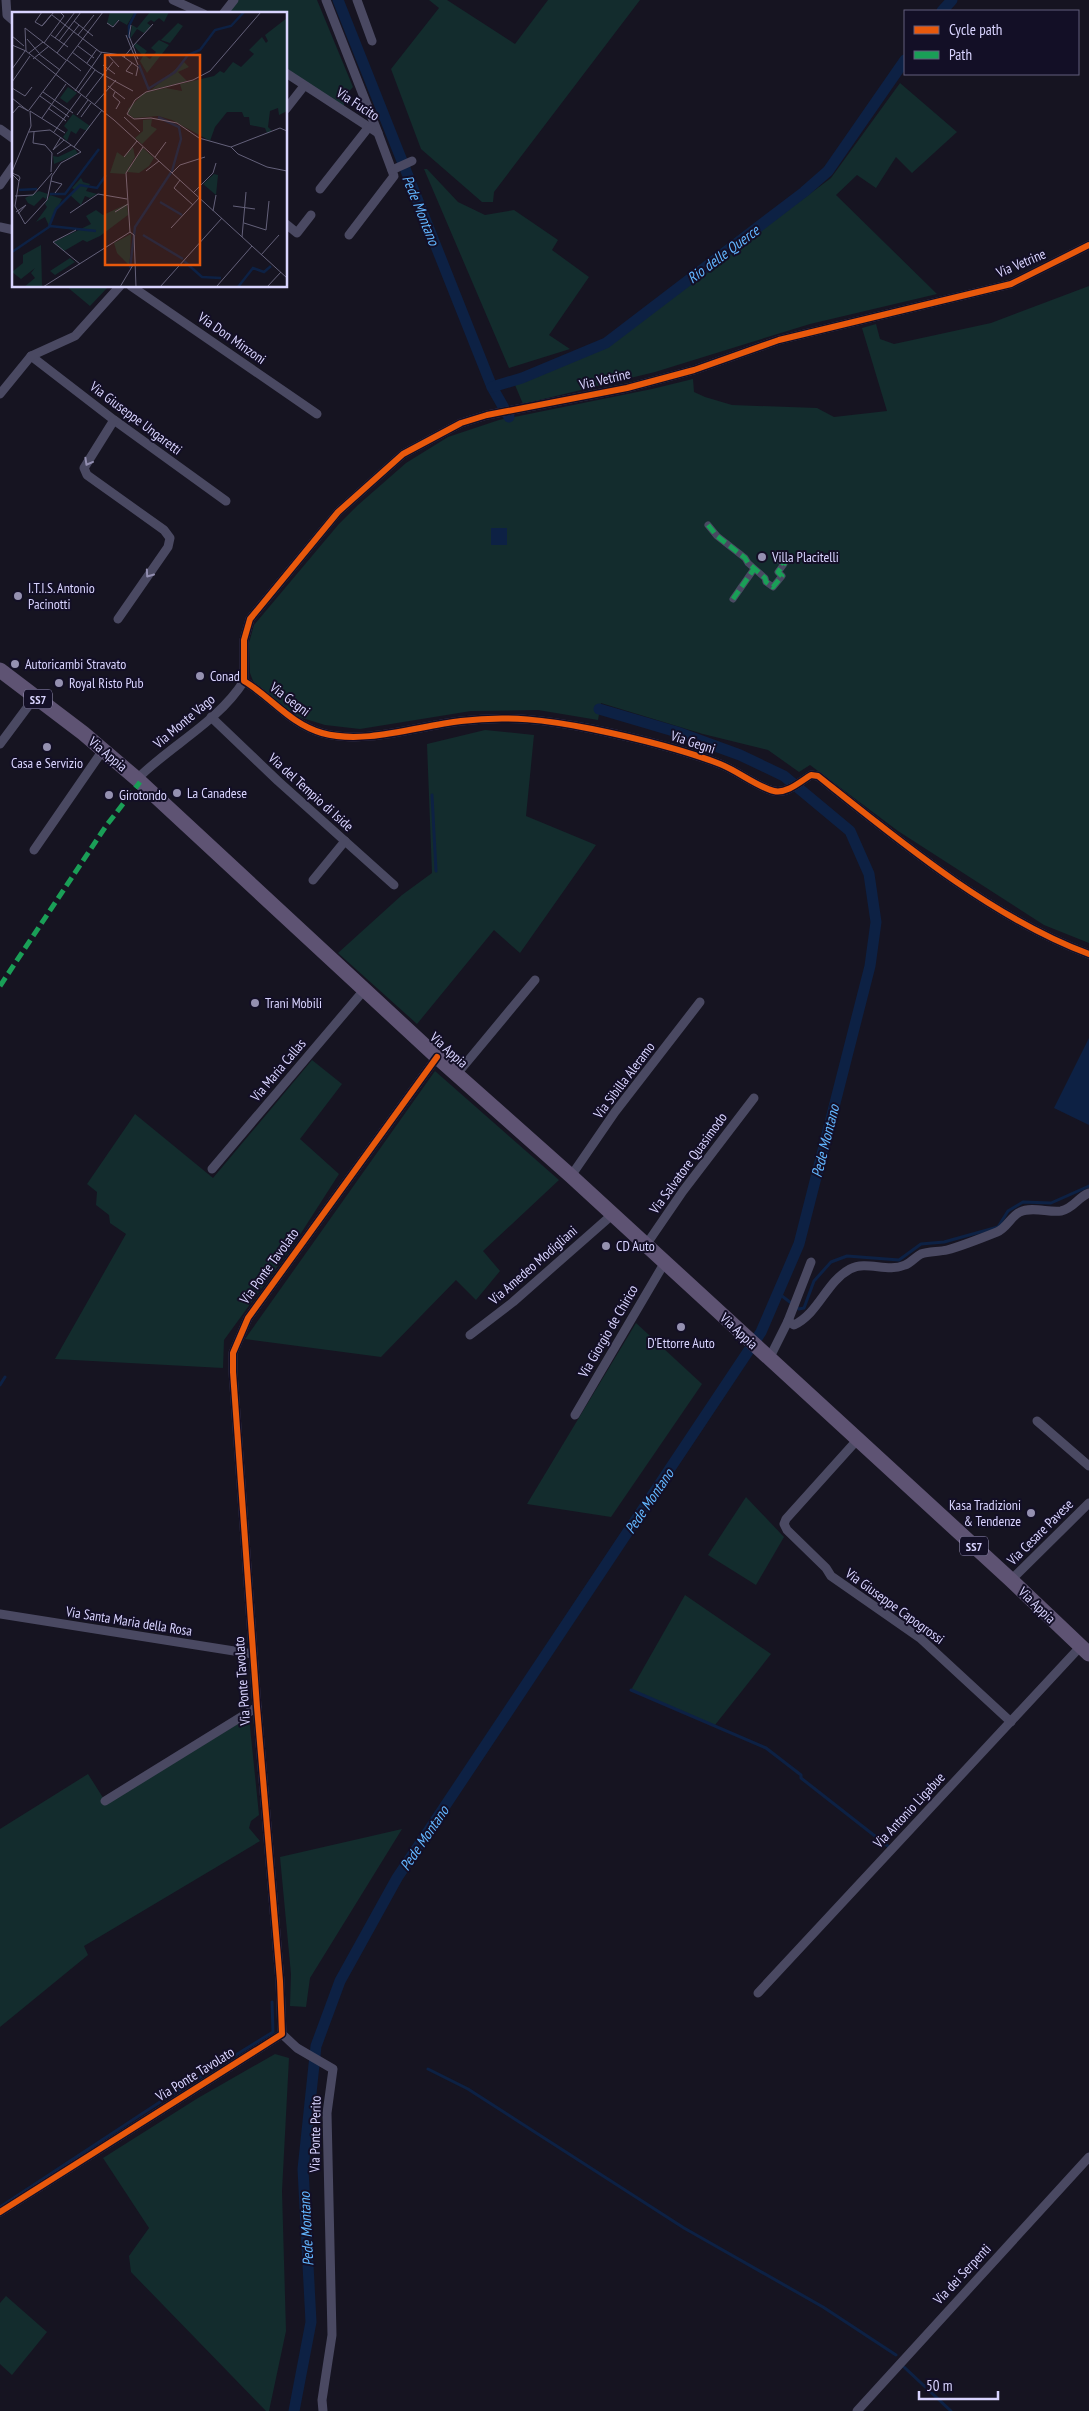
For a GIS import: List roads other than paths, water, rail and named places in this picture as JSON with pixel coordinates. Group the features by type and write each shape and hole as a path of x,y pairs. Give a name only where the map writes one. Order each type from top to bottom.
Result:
{"main road":[{"name":"SS7","path":"0,670 35,697"},
{"name":"Via Appia","path":"35,697 76,728 137,779 437,1057 613,1214 858,1439 1085,1651"}],"street":[{"path":"6,0 6,16 12,20"},
{"path":"173,0 200,12"},
{"path":"225,12 234,0"},
{"path":"326,0 378,133"},
{"path":"357,0 372,41"},
{"name":"Via Fucito","path":"288,74 378,133 394,171"},
{"path":"288,106 304,86"},
{"path":"320,189 368,128"},
{"path":"0,129 12,138"},
{"path":"349,235 394,171 412,161"},
{"path":"0,185 12,169"},
{"path":"288,226 298,233 311,215"},
{"name":"Via Vetrine","path":"244,681 244,640 250,619 338,512 402,454 461,423 627,388 694,370 779,340 1011,284 1089,245"},
{"path":"0,394 31,356 75,336 118,288"},
{"name":"Via Don Minzoni","path":"134,288 317,414"},
{"name":"Via Giuseppe Ungaretti","path":"31,356 114,420 226,501"},
{"path":"114,420 84,468 87,475 164,530 170,538 168,547 118,619"},
{"path":"708,525 717,536 746,558 748,564 773,587 782,576 778,572 784,564 779,560"},
{"path":"733,599 754,569"},
{"name":"Via Monte Vago","path":"137,779 211,717 235,694 244,681"},
{"name":"Via Gegni","path":"244,681 301,725 323,733 344,736 385,734 460,721 526,718 593,729 676,748 722,764 774,791 786,790 811,774 818,776 897,839 962,884 1036,931 1089,954"},
{"path":"0,744 35,697"},
{"name":"Via del Tempio di Iside","path":"211,717 394,885"},
{"path":"34,850 103,750"},
{"path":"313,880 345,841"},
{"path":"457,1074 535,980"},
{"name":"Via Maria Callas","path":"212,1169 365,989"},
{"name":"Via Sibilla Aleramo","path":"571,1176 615,1112 700,1002"},
{"name":"Via Ponte Tavolato","path":"0,2212 282,2034 280,1981 253,1654 233,1353 248,1318 437,1057"},
{"name":"Via Salvatore Quasimodo","path":"646,1245 683,1191 754,1098"},
{"path":"788,1322 794,1325 801,1321 811,1312 839,1276 851,1268 866,1265 890,1269 905,1265 922,1254 948,1250 999,1231 1020,1212 1043,1209 1060,1211 1074,1205 1082,1195 1089,1192"},
{"name":"Via Amedeo Modigliani","path":"470,1335 513,1302 613,1214"},
{"name":"Via Giorgio de Chirico","path":"575,1415 665,1262"},
{"path":"767,1357 788,1322 811,1262"},
{"path":"1037,1421 1089,1466"},
{"name":"Via Giuseppe Capogrossi","path":"858,1439 786,1519 784,1524 787,1530 832,1576 920,1638 1010,1722"},
{"name":"Via Cesare Pavese","path":"1011,1580 1089,1503"},
{"name":"Via Santa Maria della Rosa","path":"0,1614 253,1654"},
{"name":"Via Antonio Ligabue","path":"758,1993 1010,1722 1085,1651"},
{"path":"105,1801 257,1706"},
{"name":"Via Ponte Perito","path":"282,2034 304,2053 333,2069 327,2113 332,2336 322,2400 323,2411"},
{"name":"Via dei Serpenti","path":"857,2411 1089,2158"},
{"path":"318,2411 322,2400"}],"water":[{"path":"491,528 507,528 507,545 491,545"},
{"path":"1089,1038 1089,1125 1054,1108"}],"waterway":[{"name":"Pede Montano","path":"338,0 492,387 509,417"},
{"name":"Rio delle Querce","path":"943,10 952,0"},
{"name":"Rio delle Querce","path":"492,387 522,378 606,343 804,192 828,171 904,61"},
{"name":"Pede Montano","path":"294,2411 311,2322 303,2169 316,2046 340,1981 397,1878 761,1332 799,1244 870,966 876,922 869,874 850,831 784,776 740,755 677,732 599,709"},
{"path":"432,795 436,871"},
{"path":"778,1293 799,1309 804,1308 814,1281 831,1262 847,1256 899,1260 921,1244 944,1242 998,1227 1008,1211 1023,1202 1051,1203 1089,1186"},
{"path":"0,1385 5,1377"},
{"path":"631,1690 766,1748 889,1847"},
{"path":"0,2207 160,2102 273,2032 272,2002"},
{"path":"428,2069 468,2089 684,2228 823,2307 896,2355"},
{"path":"904,2367 951,2411"}],"place":[{"name":"Villa Placitelli","path":"762,557"},
{"name":"I.T.I.S. Antonio Pacinotti","path":"18,596"},
{"name":"Autoricambi Stravato","path":"15,664"},
{"name":"Conad","path":"200,676"},
{"name":"Royal Risto Pub","path":"59,683"},
{"name":"Casa e Servizio","path":"47,747"},
{"name":"La Canadese","path":"177,793"},
{"name":"Girotondo","path":"109,795"},
{"name":"Trani Mobili","path":"255,1003"},
{"name":"CD Auto","path":"606,1246"},
{"name":"D'Ettorre Auto","path":"681,1327"},
{"name":"Kasa Tradizioni & Tendenze","path":"1031,1513"}]}
